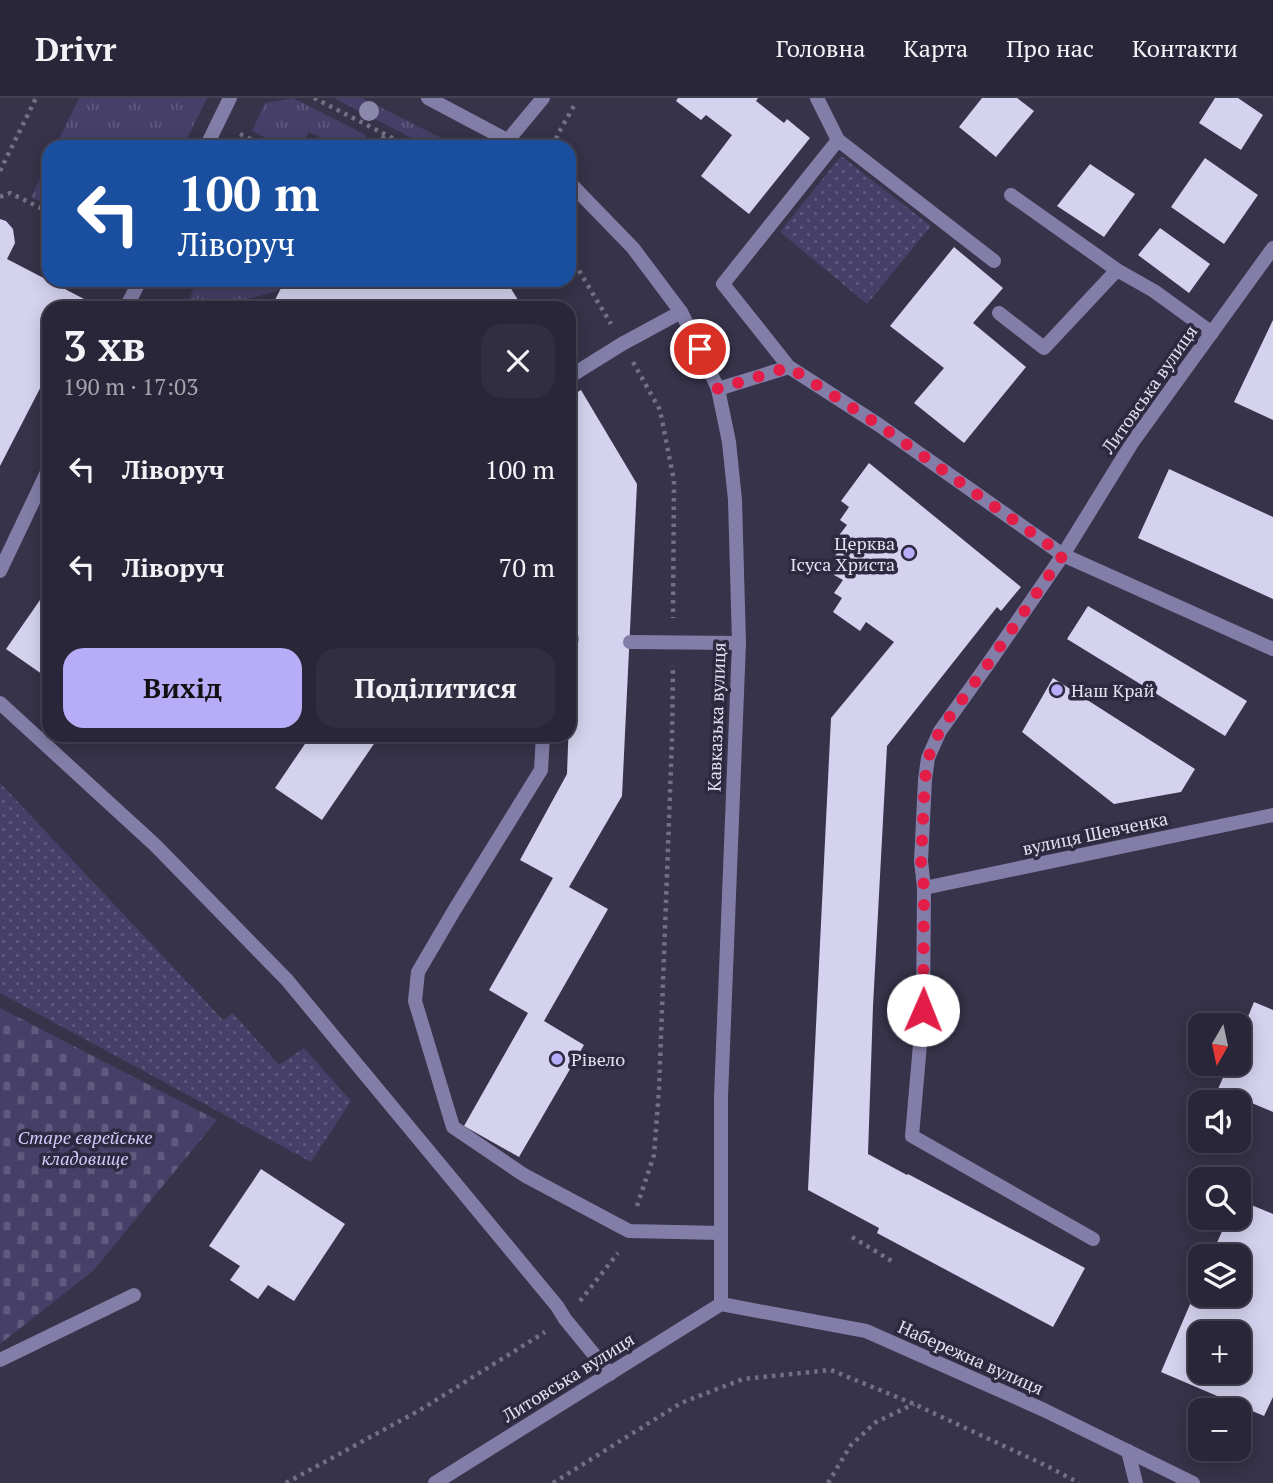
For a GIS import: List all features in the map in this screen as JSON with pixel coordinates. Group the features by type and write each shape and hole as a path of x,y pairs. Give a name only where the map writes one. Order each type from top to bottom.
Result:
{"street":[{"path":"209,140 230,98"},
{"path":"428,98 508,140"},
{"path":"516,140 543,98"},
{"path":"817,98 838,140 994,261"},
{"path":"838,140 723,284 789,367 879,425 1063,555 1273,649"},
{"name":"Кавказька вулиця","path":"576,189 633,248 681,312 718,389 729,442 735,500 738,643 721,1097 721,1304"},
{"path":"1011,195 1212,333"},
{"name":"Литовська вулиця","path":"1094,1239 912,1136 923,1010 924,888 921,861 928,758 940,730 1063,555 1132,443 1273,248"},
{"path":"999,313 1044,348 1117,270"},
{"path":"576,373 681,312"},
{"path":"718,389 789,367"},
{"path":"0,571 42,483"},
{"path":"630,642 738,643"},
{"path":"0,703 42,741"},
{"path":"43,742 155,845 287,980 548,1295 610,1374"},
{"path":"543,742 541,770 418,972 415,1001 453,1128 524,1175 629,1231 721,1233"},
{"name":"вулиця Шевченка","path":"924,888 1273,815"},
{"path":"0,1360 134,1295"},
{"name":"Литовська вулиця","path":"435,1483 721,1304"},
{"name":"Набережна вулиця","path":"721,1304 866,1331 1044,1410 1193,1483"},
{"path":"1128,1451 1136,1483"}],"path":[{"path":"0,171 36,98"},
{"path":"314,98 397,140"},
{"path":"556,140 575,104"},
{"path":"240,134 252,140"},
{"path":"383,140 386,134"},
{"path":"0,197 10,193 42,209"},
{"path":"286,1483 421,1410 565,1320 622,1248 654,1155 672,740 674,481 660,410 576,266"},
{"path":"852,1237 895,1262"},
{"path":"553,1483 681,1403 743,1379 831,1370 914,1404 1079,1483"},
{"path":"828,1483 851,1445 876,1422 914,1404"}],"green space":[{"path":"79,98 207,98 186,140 58,140"},
{"path":"293,98 366,135 364,140 324,140 309,132 302,140 269,140 252,131 265,103"},
{"path":"334,98 362,98 445,140 415,140"},
{"path":"841,156 931,226 867,304 780,232"},
{"path":"42,174 42,202 31,197"},
{"path":"195,287 274,287 280,290 245,301 188,301"},
{"path":"0,783 223,1020 233,1013 279,1065 304,1048 351,1101 311,1162 0,993"},
{"name":"Старе єврейське кладовище","path":"0,1008 217,1120 93,1271 0,1344"}],"building":[{"path":"678,98 758,98 756,101 784,123 787,119 810,138 749,214 701,176 732,135 706,115 701,120 676,101"},
{"path":"982,98 1017,98 1034,111 996,157 959,127"},
{"path":"1215,98 1238,98 1263,115 1241,150 1199,123"},
{"path":"1205,158 1258,195 1224,244 1171,207"},
{"path":"1090,164 1135,194 1104,237 1057,206"},
{"path":"0,219 13,229 15,243 7,259 42,277 42,287 61,287 86,300 42,301 42,385 0,466"},
{"path":"1160,228 1210,264 1189,293 1138,255"},
{"path":"954,247 1003,288 973,323 1026,367 964,443 914,403 944,368 890,326"},
{"path":"282,287 510,287 519,301 274,301"},
{"path":"1273,320 1273,420 1234,402"},
{"path":"581,390 637,484 622,796 569,887 608,909 544,1021 584,1045 519,1157 464,1126 528,1013 489,990 553,878 520,860 567,774 568,742 576,742 576,393"},
{"path":"869,463 1021,587 1001,611 997,607 887,746 868,1154 1085,1268 1053,1327 877,1233 879,1228 808,1190 831,718 894,642 866,622 860,631 833,612 842,598 834,593 843,580 834,575 843,562 835,556 845,543 837,538 847,525 840,520 849,507 841,501"},
{"path":"1169,469 1273,517 1273,599 1138,538"},
{"path":"42,597 42,674 6,649"},
{"path":"1088,606 1247,701 1225,736 1067,639"},
{"path":"1053,678 1195,769 1181,792 1114,804 1022,732"},
{"path":"306,742 375,742 322,820 275,788"},
{"path":"1254,1002 1273,1010 1273,1112 1251,1103 1251,1090 1218,1089 1224,1076 1251,1076 1250,1013"},
{"path":"261,1169 345,1224 294,1301 268,1285 258,1299 230,1280 240,1266 209,1246"},
{"path":"1251,1205 1273,1214 1273,1397 1264,1416 1251,1410 1251,1398 1222,1398 1189,1384 1251,1384 1251,1321 1188,1321 1188,1384 1161,1372 1189,1307 1251,1307 1251,1244 1216,1244 1223,1230 1251,1230"}],"place":[{"name":"Церква Ісуса Христа","path":"909,553"},
{"name":"Наш Край","path":"1057,690"},
{"name":"Рівело","path":"557,1059"}],"route":[{"path":"700,349 718,389 789,367 879,425 1063,555 940,730 928,758 921,861 924,888 923,1010"}]}
